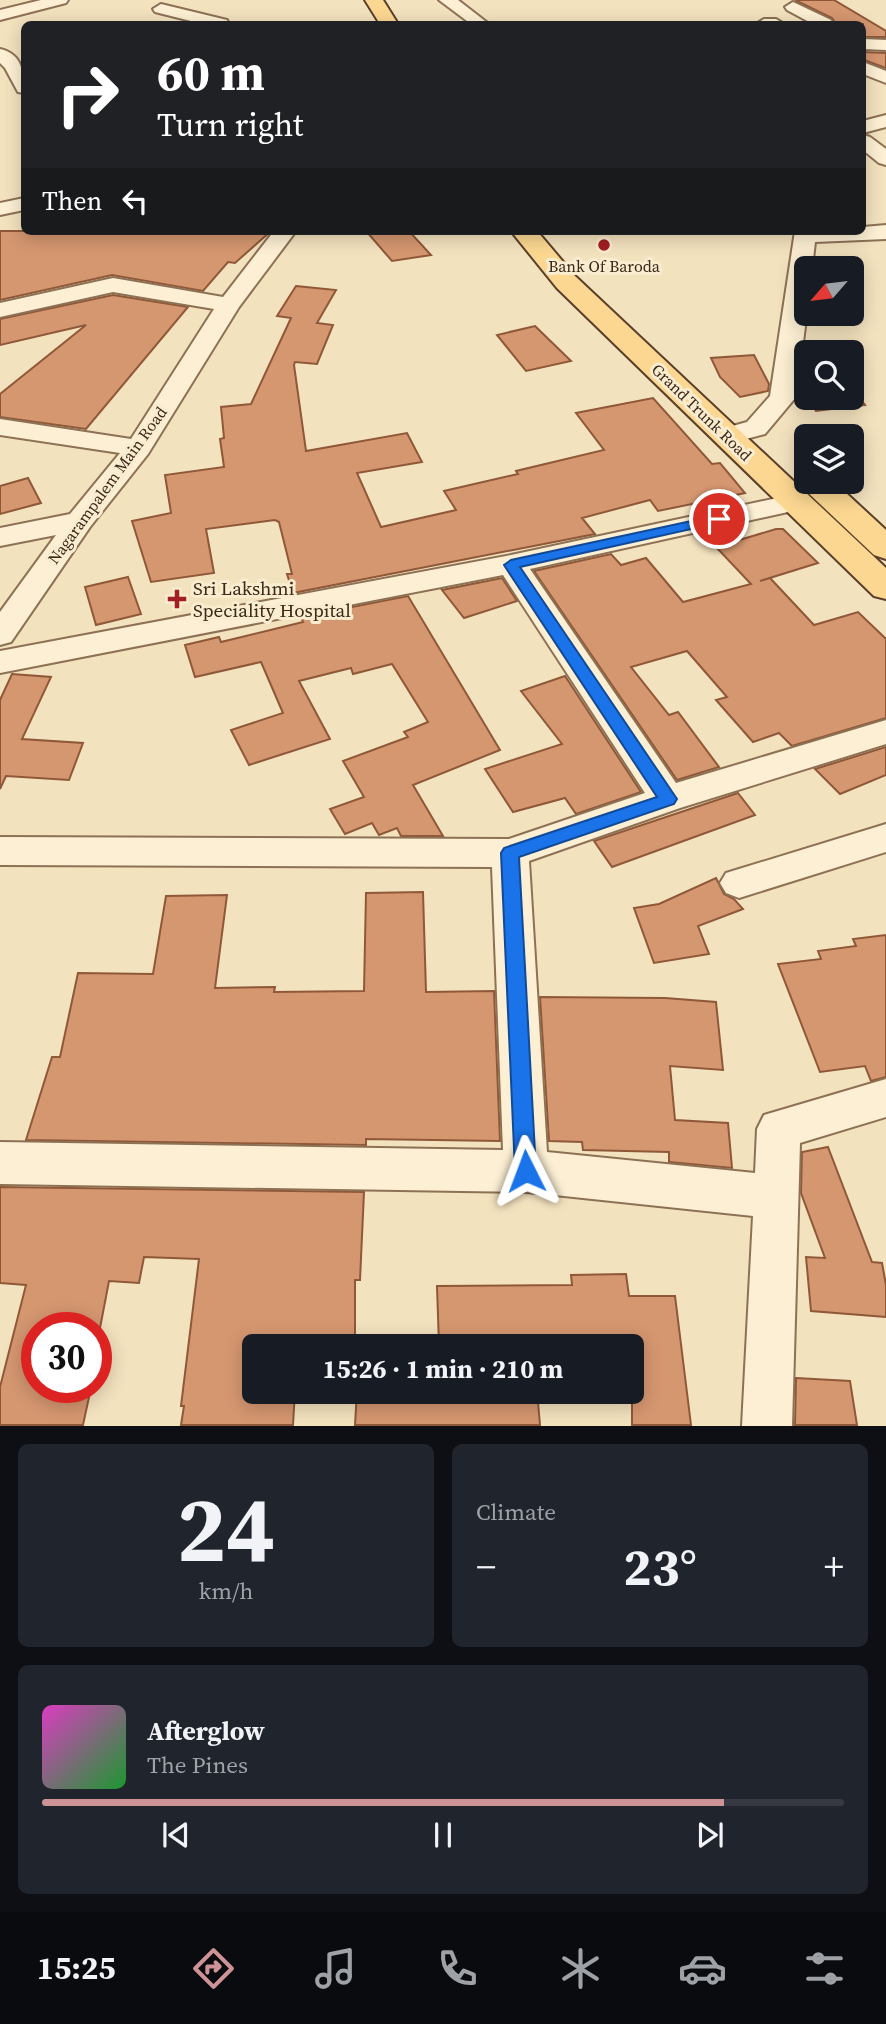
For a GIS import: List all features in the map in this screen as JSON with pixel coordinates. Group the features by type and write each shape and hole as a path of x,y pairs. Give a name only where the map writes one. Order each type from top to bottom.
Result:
{"main road":[{"path":"374,0 387,21"},
{"path":"393,0 406,21"},
{"name":"Grand Trunk Road","path":"527,235 566,282 727,436 794,478"},
{"name":"Grand Trunk Road","path":"560,235 618,299 756,428 794,472"},
{"name":"Grand Trunk Road","path":"812,494 886,588"},
{"name":"Grand Trunk Road","path":"816,494 886,548"}],"street":[{"path":"0,15 60,0"},
{"path":"447,0 477,21"},
{"path":"774,21 793,4 820,21"},
{"path":"155,9 208,21"},
{"path":"0,22 21,23"},
{"path":"866,44 886,45"},
{"path":"0,54 13,65 21,82"},
{"path":"866,68 886,78"},
{"path":"866,126 886,121"},
{"path":"866,143 886,159"},
{"path":"0,209 21,205"},
{"path":"866,232 886,232"},
{"name":"Nagarampalem Main Road","path":"0,635 80,521 138,448 229,305 282,235"},
{"path":"727,436 756,428 782,397 806,235"},
{"path":"0,310 113,285 229,305"},
{"path":"0,427 138,448"},
{"path":"0,662 511,565 794,489"},
{"path":"0,537 80,521"},
{"path":"511,565 668,799"},
{"path":"0,851 510,853 668,799 886,732"},
{"path":"739,883 886,838"},
{"path":"510,853 526,1171"},
{"path":"767,1426 779,1129 886,1098"},
{"path":"0,1163 526,1171 777,1197"}],"building":[{"path":"795,0 834,0 886,31 886,37 866,37 866,21 834,21"},
{"path":"866,52 886,53 886,68 866,61"},
{"path":"0,231 21,231 21,235 266,235 235,263 228,262 203,291 112,275 0,300"},
{"path":"369,235 413,235 431,255 392,261"},
{"path":"296,286 336,290 317,323 333,325 317,364 295,362 294,365 306,451 407,433 422,462 357,473 381,527 456,510 444,491 604,450 576,413 653,398 712,464 720,463 745,493 658,511 650,500 582,518 595,534 293,593 287,574 292,574 279,522 275,520 206,529 214,573 151,582 132,521 171,513 165,475 224,467 220,439 224,438 221,407 251,404 291,318 277,316"},
{"path":"113,295 188,307 86,429 0,417 0,394 86,325 0,345 0,319"},
{"path":"535,326 571,361 526,371 497,335"},
{"path":"754,355 769,384 768,391 740,397 720,377 711,358"},
{"path":"28,478 41,503 0,514 0,486"},
{"path":"783,529 818,563 760,581 770,578 814,625 858,612 886,639 886,718 792,746 779,733 753,742 716,700 727,697 687,651 631,667 669,715 678,712 719,767 677,780 534,571 611,554 621,565 646,558 683,602 751,584 716,547"},
{"path":"128,577 141,614 96,625 85,587"},
{"path":"502,578 517,601 464,618 442,590"},
{"path":"408,596 500,750 413,785 443,836 401,836 397,828 379,835 372,823 345,834 330,809 364,797 343,761 408,737 404,732 428,722 392,664 353,674 351,668 299,681 330,739 249,765 231,730 283,713 261,662 195,677 185,645 219,637 221,642 303,622 301,617"},
{"path":"12,674 51,677 22,739 83,743 69,780 6,776 0,789 0,700"},
{"path":"565,676 641,792 576,814 565,798 513,812 485,769 562,744 521,691"},
{"path":"886,747 886,775 840,794 815,769"},
{"path":"738,793 755,815 612,867 594,841"},
{"path":"716,878 724,894 734,899 743,909 698,926 709,954 654,963 634,908 659,904"},
{"path":"423,892 426,992 494,991 500,1141 366,1139 366,1145 26,1140 52,1057 60,1057 78,973 153,974 166,896 227,895 215,988 275,987 274,992 364,991 366,893"},
{"path":"886,935 886,1077 871,1081 865,1066 820,1072 778,964 821,959 818,951 856,946 853,939"},
{"path":"540,997 665,998 716,1002 723,1070 670,1066 675,1120 728,1123 732,1168 669,1162 669,1152 583,1150 582,1142 549,1141"},
{"path":"828,1147 872,1262 882,1263 886,1285 886,1317 811,1311 806,1257 825,1258 801,1193 802,1152"},
{"path":"0,1187 364,1192 360,1280 355,1280 355,1334 242,1334 242,1404 294,1404 293,1425 181,1425 199,1259 144,1257 139,1283 109,1281 103,1312 21,1312 21,1403 88,1403 83,1425 0,1425 0,1387 26,1285 0,1283"},
{"path":"626,1274 629,1296 675,1296 691,1425 632,1425 632,1404 644,1404 644,1334 439,1334 437,1286 572,1285 571,1275"},
{"path":"796,1378 850,1381 857,1425 795,1425"},
{"path":"356,1404 538,1404 540,1425 355,1425"}],"place":[{"name":"Bank Of Baroda","path":"604,245"},
{"name":"Sri Lakshmi Speciality Hospital","path":"177,599"}],"route":[{"path":"526,1171 510,853 668,799 511,565 719,519"}]}
